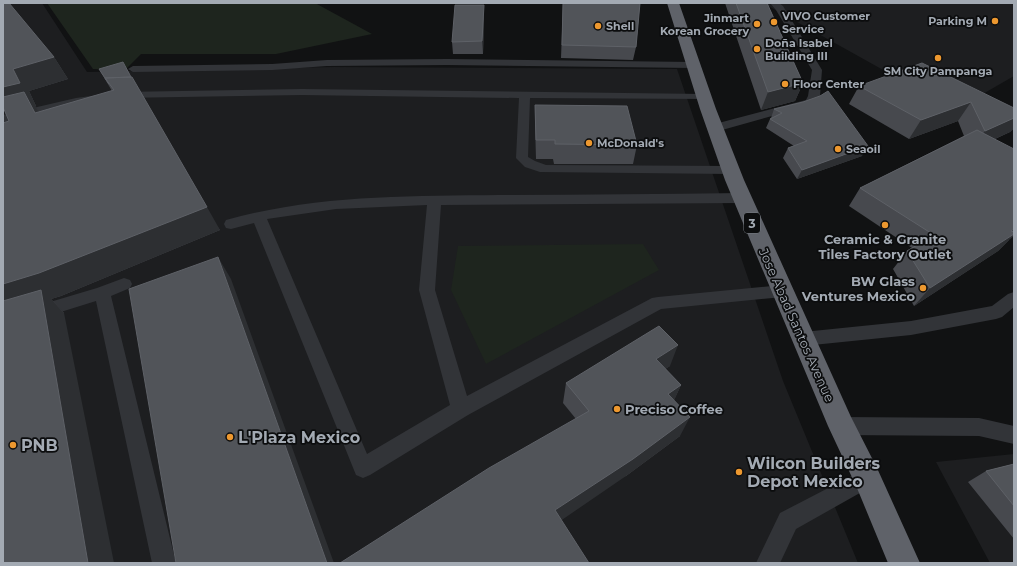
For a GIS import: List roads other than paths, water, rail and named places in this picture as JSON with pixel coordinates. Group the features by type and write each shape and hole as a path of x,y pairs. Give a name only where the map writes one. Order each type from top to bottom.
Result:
{"highway":[{"name":"Jose Abad Santos Avenue","path":"677,7 684,39 730,170 803,339 867,478 904,563"}],"lane":[{"path":"716,128 797,107 811,102 814,96 817,70 780,8 774,3"},
{"path":"133,69 272,67 327,62 693,65"},
{"path":"3,119 52,105 96,97 122,95 302,92 704,97"},
{"path":"525,94 522,158 530,164 545,169 730,170"},
{"path":"231,224 259,217 336,204 434,200 742,198"},
{"path":"434,200 427,290 461,409"},
{"path":"259,217 363,468 461,409 658,303 783,291"},
{"path":"3,323 102,293 124,284"},
{"path":"102,293 164,563"},
{"path":"803,339 868,333 926,325 996,312 1014,298"},
{"path":"842,426 979,427 1014,435"},
{"path":"768,563 788,521 867,478"}],"place":[{"name":"Parking M","path":"995,21"},
{"name":"VIVO Customer Service","path":"774,22"},
{"name":"Jinmart Korean Grocery","path":"757,24"},
{"name":"Shell","path":"598,26"},
{"name":"Doña Isabel Building III","path":"757,49"},
{"name":"SM City Pampanga","path":"938,58"},
{"name":"Floor Center","path":"785,84"},
{"name":"McDonald's","path":"589,143"},
{"name":"Seaoil","path":"838,149"},
{"name":"Ceramic & Granite Tiles Factory Outlet","path":"885,225"},
{"name":"BW Glass Ventures Mexico","path":"923,288"},
{"name":"Preciso Coffee","path":"617,409"},
{"name":"L'Plaza Mexico","path":"230,437"},
{"name":"PNB","path":"13,445"},
{"name":"Wilcon Builders Depot Mexico","path":"739,472"}]}
